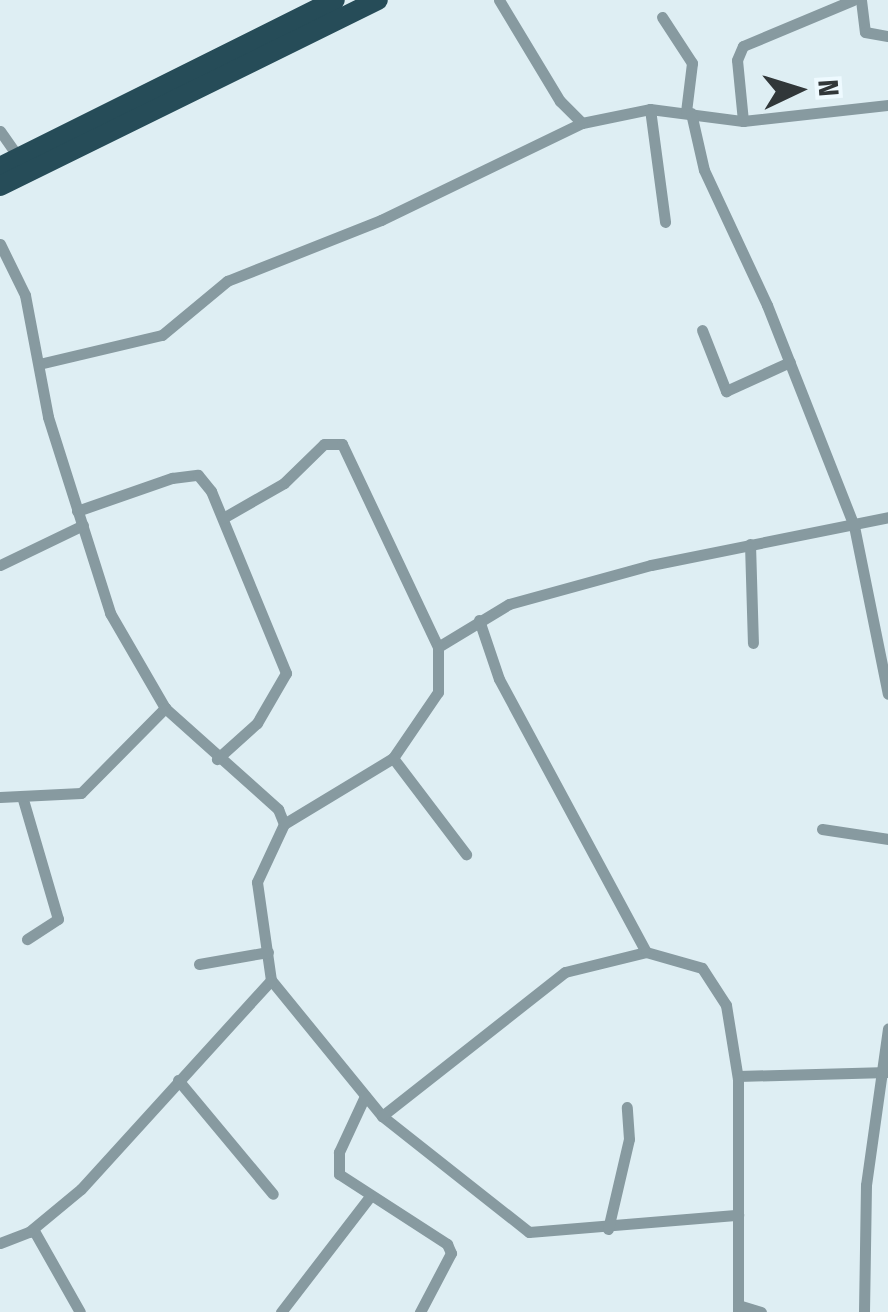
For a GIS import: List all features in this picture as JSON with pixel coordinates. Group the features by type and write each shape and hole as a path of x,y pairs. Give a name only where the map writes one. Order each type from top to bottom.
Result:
{"highway":[{"path":"9,162 335,0"},
{"path":"0,186 378,0"}],"street":[{"path":"499,0 560,102 582,123"},
{"path":"744,121 737,60 743,46 853,0"},
{"path":"861,0 865,32 888,36"},
{"path":"662,17 692,63 689,112 704,170 790,362 854,526 888,694"},
{"path":"39,364 162,335 227,281 381,220 582,123 650,109 744,121 888,105"},
{"path":"650,109 665,222"},
{"path":"0,131 9,162"},
{"path":"0,244 26,296 39,364 77,511 110,614 165,708 217,759 278,809 284,824"},
{"path":"702,330 726,391 790,362"},
{"path":"223,518 284,483 324,444 342,444 438,647 438,692 393,758 284,824 257,882 270,980 382,1116 529,1232 608,1229 738,1215"},
{"path":"77,511 198,475 223,518 286,673 257,724 217,759"},
{"path":"438,647 509,604 750,544 888,517"},
{"path":"0,565 83,525"},
{"path":"750,544 753,643"},
{"path":"479,620 499,680 646,952"},
{"path":"0,797 81,793 165,708"},
{"path":"393,758 466,854"},
{"path":"22,796 58,919 27,940"},
{"path":"822,828 888,839"},
{"path":"199,964 268,952"},
{"path":"382,1116 548,982 646,952 686,961 716,981 738,1076 738,1309 761,1312"},
{"path":"0,1243 33,1229 81,1190 270,980"},
{"path":"864,1312 888,1029"},
{"path":"738,1076 883,1072"},
{"path":"178,1080 273,1194"},
{"path":"365,1096 337,1161 339,1174 368,1199 447,1244 451,1253 420,1312"},
{"path":"608,1229 629,1140 627,1106"},
{"path":"281,1312 368,1199"},
{"path":"33,1229 80,1312"}]}
